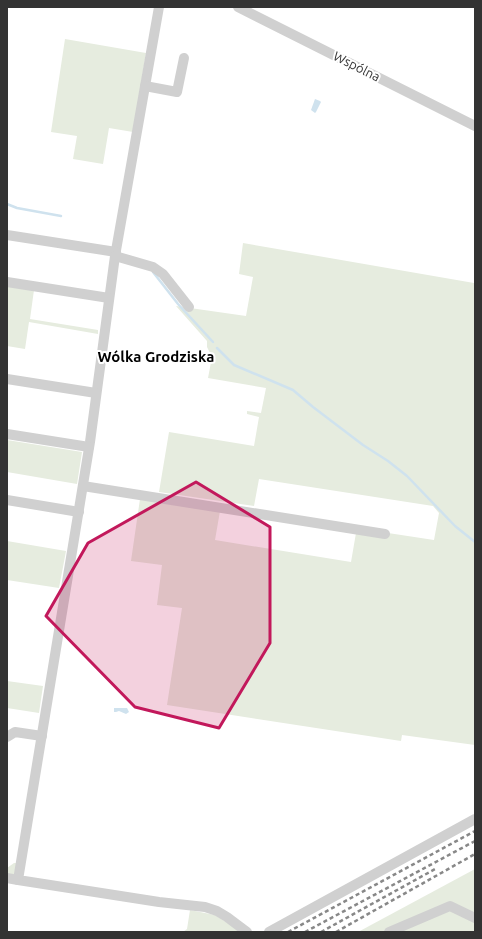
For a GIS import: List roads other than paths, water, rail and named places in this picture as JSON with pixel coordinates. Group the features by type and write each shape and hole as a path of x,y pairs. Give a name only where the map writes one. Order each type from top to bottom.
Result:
{"street":[{"path":"18,880 83,486 116,254 159,7"},
{"name":"Wspólna","path":"238,7 475,126"},
{"path":"145,86 177,92 184,58"},
{"path":"7,235 116,254 153,267 163,274 189,307"},
{"path":"7,282 109,298"},
{"path":"7,379 96,393"},
{"path":"7,434 89,447"},
{"path":"83,486 385,534"},
{"path":"7,500 78,512"},
{"path":"7,737 15,732 42,736"},
{"path":"269,932 475,819"},
{"path":"7,878 159,902 205,907 217,911 247,932"},
{"path":"388,932 450,906 475,918"}],"water":[{"path":"315,99 321,102 315,113 311,110"},
{"path":"114,708 127,708 129,712 126,714 119,711 114,712"}],"waterway":[{"path":"7,204 17,208 61,216"},
{"path":"153,272 178,304 213,342"},
{"path":"217,348 234,365 293,390 363,445 388,461 407,476 455,526 475,542"}],"railway":[{"path":"288,932 475,831"},
{"path":"305,932 475,841"},
{"path":"336,932 475,854"},
{"path":"321,932 437,868"}],"district":[{"name":"Wólka Grodziska","path":"156,357"}]}
